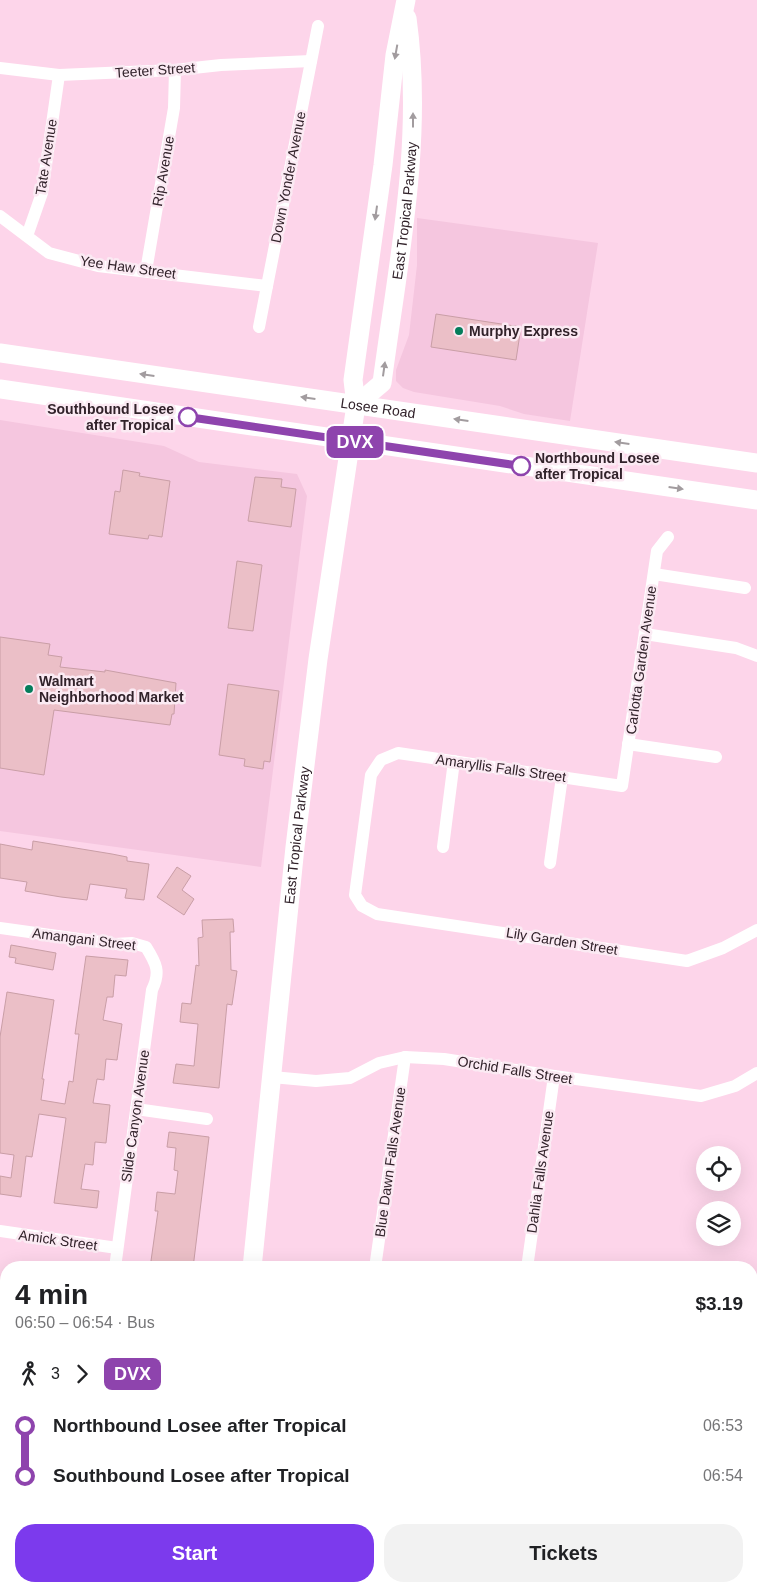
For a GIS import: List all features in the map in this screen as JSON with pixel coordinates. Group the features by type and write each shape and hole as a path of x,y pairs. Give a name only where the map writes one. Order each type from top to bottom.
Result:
{"main road":[{"name":"East Tropical Parkway","path":"356,405 382,383 412,154 413,58 406,2"},
{"name":"East Tropical Parkway","path":"253,1261 318,659 356,405 353,380 383,165 395,55 406,2"},
{"name":"Losee Road","path":"0,353 757,463"},
{"path":"0,389 351,442 757,500"}],"street":[{"name":"Down Yonder Avenue","path":"259,327 318,26"},
{"name":"Teeter Street","path":"0,68 59,75 311,61"},
{"name":"Rip Avenue","path":"146,271 174,108 175,70"},
{"name":"Tate Avenue","path":"27,236 42,193 59,75"},
{"name":"Yee Haw Street","path":"0,216 49,253 98,266 267,286"},
{"name":"Carlotta Garden Avenue","path":"622,786 657,551 668,537"},
{"path":"654,574 745,588"},
{"path":"645,634 736,648 757,656"},
{"path":"628,744 716,757"},
{"name":"Amaryllis Falls Street","path":"362,906 355,895 371,775 381,760 398,753 622,786"},
{"path":"443,846 454,761"},
{"path":"550,863 562,777"},
{"name":"Lily Garden Street","path":"362,906 378,914 688,960 723,948 757,930"},
{"name":"Amangani Street","path":"0,928 115,944 132,943 146,947 157,965"},
{"name":"Slide Canyon Avenue","path":"116,1261 152,990 157,981 157,965"},
{"name":"Orchid Falls Street","path":"272,1077 316,1081 350,1078 379,1063 405,1057 444,1059 701,1096 735,1086 757,1073"},
{"name":"Blue Dawn Falls Avenue","path":"379,1261 405,1057"},
{"name":"Dahlia Falls Avenue","path":"528,1261 554,1076"},
{"path":"136,1109 207,1119"},
{"name":"Amick Street","path":"0,1230 117,1248"}],"shaded area":[{"path":"417,218 598,243 570,421 524,414 500,406 414,392 403,388 396,381 396,370 409,335 417,265"},
{"path":"0,420 164,446 199,462 297,474 307,496 261,867 0,831"}],"building":[{"path":"436,314 521,327 516,360 431,347"},
{"path":"123,470 140,473 139,476 170,481 162,537 149,535 148,539 109,534 115,491 120,492"},
{"path":"255,477 282,479 281,487 296,489 291,527 248,521"},
{"path":"237,561 262,565 253,631 228,628"},
{"path":"0,637 50,644 48,655 62,657 60,667 105,672 105,670 176,683 174,714 172,714 170,725 54,710 44,775 0,768"},
{"path":"228,684 279,691 270,762 264,761 263,769 244,766 245,759 219,755"},
{"path":"33,841 112,854 127,857 127,861 149,864 144,900 125,898 127,889 90,884 87,900 61,897 25,891 27,882 0,878 0,844 32,850"},
{"path":"177,867 191,876 182,890 194,899 184,915 157,897"},
{"path":"233,919 234,932 230,932 231,970 237,971 232,1005 227,1004 219,1088 173,1083 176,1064 194,1066 198,1024 180,1022 182,1003 191,1004 196,965 199,966 198,938 203,937 202,920"},
{"path":"11,945 56,953 53,970 15,963 16,958 9,957"},
{"path":"86,956 128,960 126,976 115,975 113,997 107,997 103,1020 122,1024 117,1060 106,1059 104,1080 97,1079 93,1103 110,1105 106,1143 95,1142 93,1165 85,1164 81,1189 99,1191 97,1208 54,1203 66,1118 39,1114 32,1157 26,1156 21,1197 0,1194 0,1176 11,1178 14,1155 0,1153 0,1037 7,992 54,1000 42,1079 44,1079 41,1100 65,1104 69,1081 73,1082 79,1034 75,1034"},
{"path":"169,1132 209,1137 194,1261 151,1261 158,1211 155,1211 157,1192 175,1194 178,1171 174,1170 176,1148 167,1147"}],"bus line":[{"name":"DVX","path":"188,417 521,466"}],"place":[{"name":"Murphy Express","path":"459,331"},
{"name":"Southbound Losee after Tropical","path":"188,417"},
{"name":"Northbound Losee after Tropical","path":"521,466"},
{"name":"Walmart Neighborhood Market","path":"29,689"}]}
